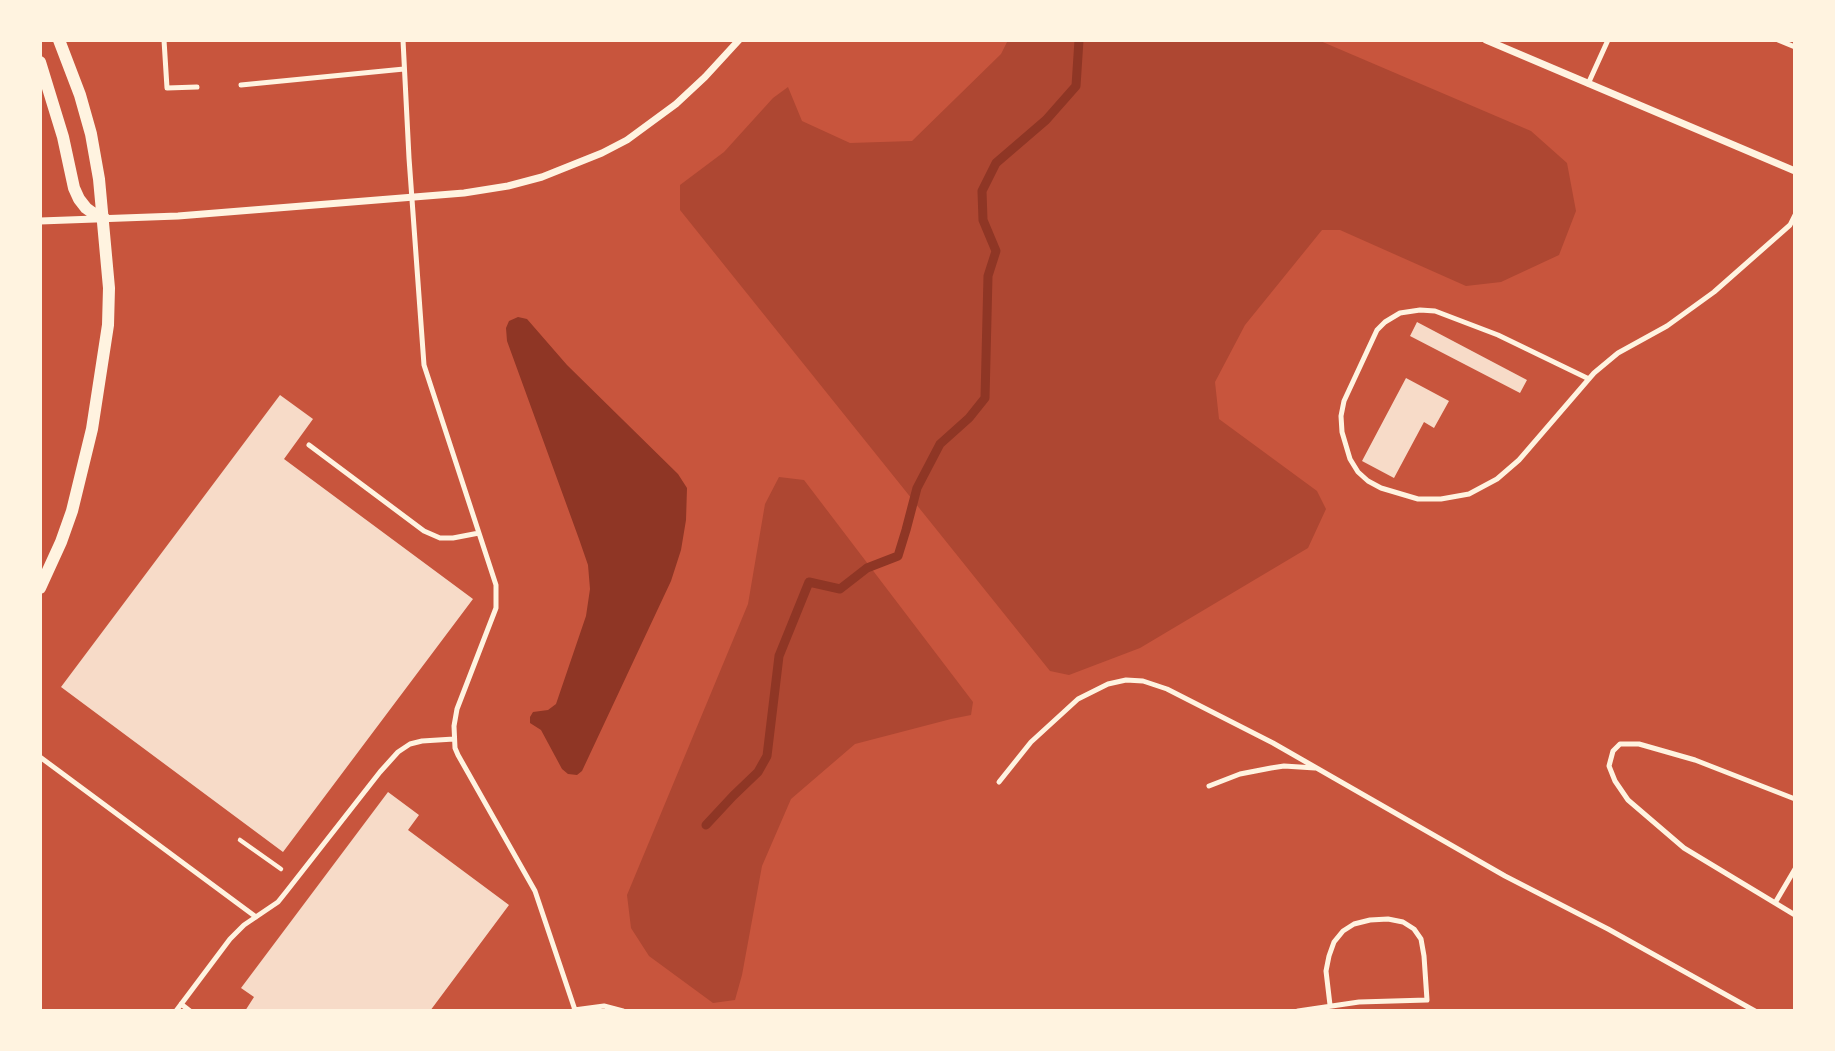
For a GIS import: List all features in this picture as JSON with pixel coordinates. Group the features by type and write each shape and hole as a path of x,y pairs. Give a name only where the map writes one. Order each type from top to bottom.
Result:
{"street":[{"path":"40,588 72,511 87,452 99,393 110,288 104,218 91,134 80,95 59,40"},
{"path":"40,221 178,216 464,193 508,186 542,177 602,153 636,134 676,104 739,40"},
{"path":"1486,40 1795,171"},
{"path":"40,62 63,137 74,188 86,208 104,218"}],"lane":[{"path":"164,40 167,88 197,87"},
{"path":"403,40 424,365 496,586 496,608 457,709 454,739 458,755 536,891 574,1010 604,1006 623,1011"},
{"path":"1588,84 1608,40"},
{"path":"1778,40 1795,47"},
{"path":"241,85 404,69"},
{"path":"1589,379 1498,335 1435,311 1400,313 1377,330 1345,401 1341,416 1342,432 1350,459 1358,471 1381,488 1418,499 1441,499 1469,494 1497,479 1519,460 1589,379 1618,353 1667,326 1714,292 1790,225 1795,215"},
{"path":"309,445 424,531 440,538 479,533"},
{"path":"999,782 1031,742 1077,699 1108,684 1126,680 1143,681 1167,689 1273,743 1505,876 1608,929 1755,1011"},
{"path":"176,1011 230,939 278,902 398,752 410,744 422,741 454,739"},
{"path":"1795,799 1695,760 1639,744 1620,744 1613,751 1609,766 1628,800 1684,848 1795,915"},
{"path":"40,757 256,917"},
{"path":"1209,786 1240,774 1271,768 1293,766 1319,769"},
{"path":"1775,903 1795,869"},
{"path":"1298,1011 1359,1002 1427,1000 1421,939 1414,929 1403,922 1388,919 1354,923 1343,931 1334,942 1326,971 1330,1005"},
{"path":"181,1004 190,1011"}],"path":[{"path":"240,840 281,869"}],"shaded area":[{"path":"1008,40 1318,40 1531,131 1567,163 1576,211 1559,255 1501,282 1466,286 1340,230 1322,230 1245,325 1215,382 1219,419 1317,491 1326,509 1308,548 1140,648 1069,675 1050,671 680,210 680,185 724,152 773,98 788,87 802,121 850,143 912,141 1001,54"},
{"path":"518,317 527,319 567,365 678,474 687,488 681,550 671,581 582,771 577,775 568,774 562,769 541,730 530,723 533,712 548,710 556,704 586,616 590,589 588,565 507,341 506,328 509,321"},
{"path":"779,477 804,480 973,702 971,715 855,744 791,799 762,866 735,1000 713,1003 649,956 631,928 627,895 748,604 765,504"}],"building":[{"path":"1417,322 1527,380 1520,393 1410,336"},
{"path":"1406,378 1449,401 1434,428 1424,422 1394,478 1362,461"},
{"path":"280,395 313,419 284,459 473,599 283,852 61,687"},
{"path":"388,792 419,815 408,830 509,905 430,1011 245,1011 254,997 241,988"}],"waterway":[{"path":"706,825 758,772 767,756 779,656 809,582 840,589 867,568 898,556 917,488 940,444 969,418 985,398 988,276 996,251 983,220 982,191 996,163 1046,120 1076,86 1079,40"}]}
